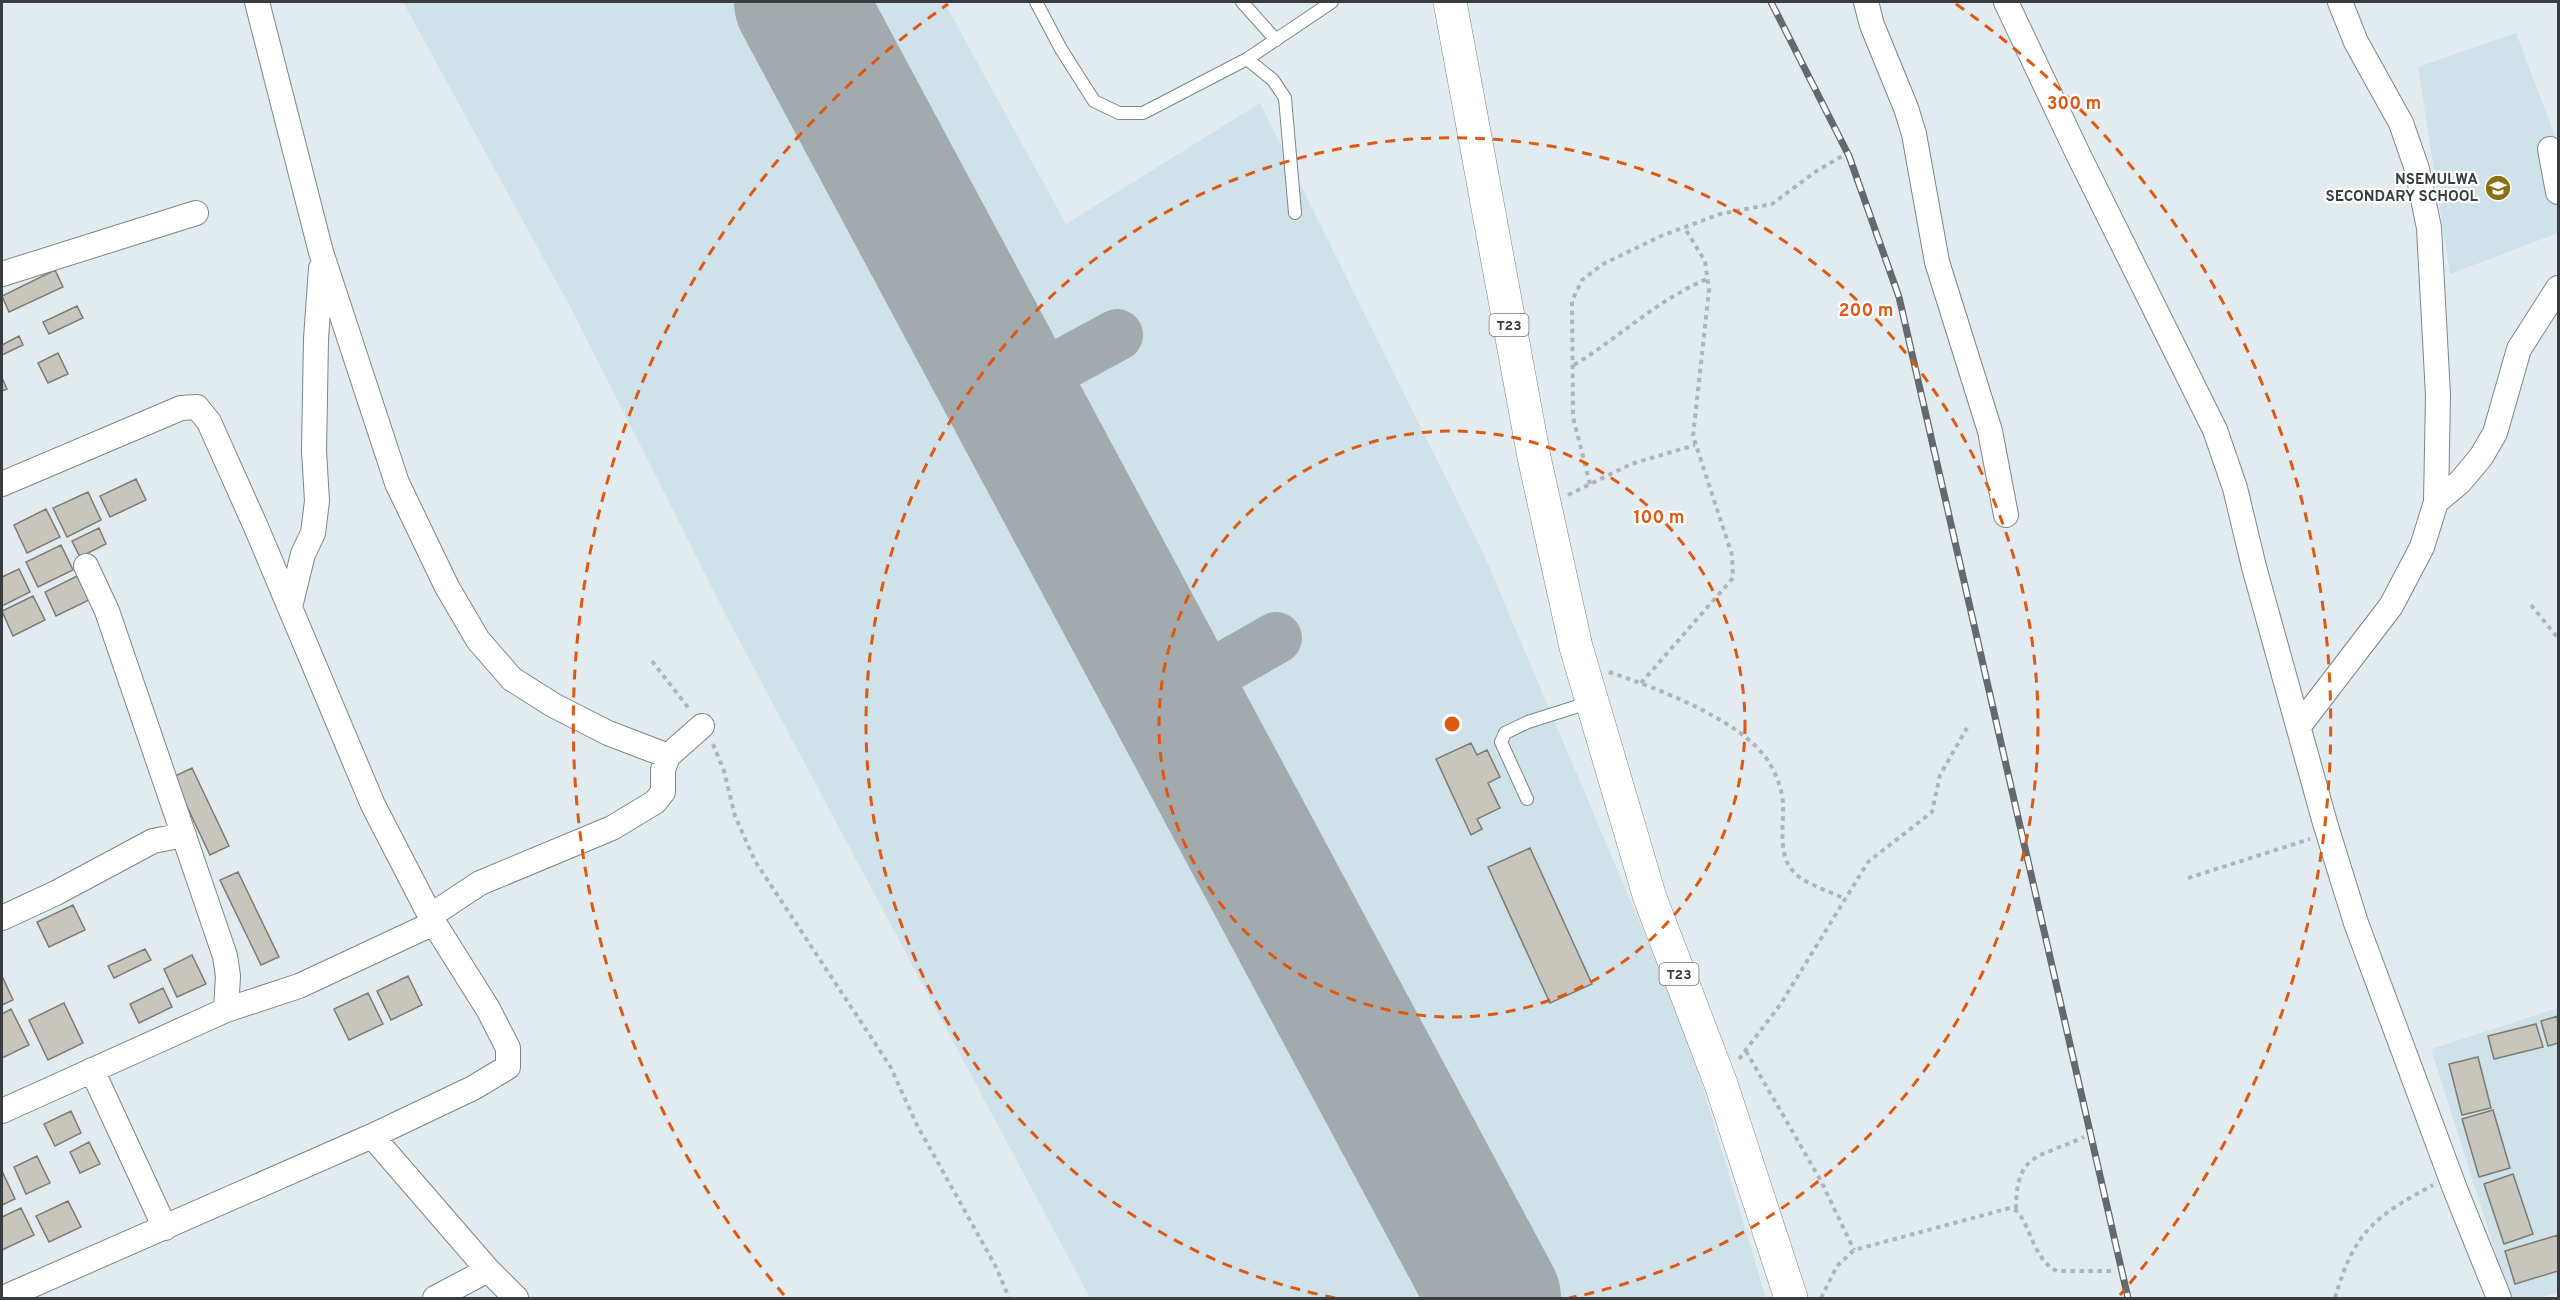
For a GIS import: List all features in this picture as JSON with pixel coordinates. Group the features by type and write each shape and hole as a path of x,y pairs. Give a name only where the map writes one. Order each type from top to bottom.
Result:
{"main road":[{"name":"T23","path":"1450,2 1545,510 1580,662 1650,898 1721,1084 1791,1299"}],"street":[{"path":"257,2 321,252 397,483 447,587 478,640 512,679 553,705 608,733 668,756"},
{"path":"1866,2 1872,25 1906,108 1914,134 1937,262 1990,431 2006,515"},
{"path":"2006,2 2078,154 2215,430 2235,488 2253,567 2328,833 2356,923 2450,1176 2499,1299"},
{"path":"2299,726 2391,606 2422,547 2436,502 2438,395 2429,228 2416,169 2402,123 2356,42 2340,2"},
{"path":"2550,149 2559,192"},
{"path":"2,274 196,213"},
{"path":"290,607 303,554 313,533 317,501 314,451 316,339 321,252"},
{"path":"2436,502 2460,482 2490,441 2519,349 2559,288"},
{"path":"2,484 181,408 196,407 209,422 373,805 432,919 488,1009 508,1048 508,1067 473,1088 372,1136 3,1299"},
{"path":"86,566 107,610 228,965 226,1010"},
{"path":"2,1111 226,1010 299,986 432,919 480,883 612,828 655,802 663,792 663,771 668,756 702,726"},
{"path":"2,918 56,893 153,841 184,835"},
{"path":"92,1070 165,1228"},
{"path":"372,1136 516,1299"},
{"path":"435,1299 488,1270"}],"lane":[{"path":"1036,2 1094,101 1119,113 1143,113 1247,59 1332,2"},
{"path":"1242,2 1276,40"},
{"path":"1247,59 1273,80 1285,98 1295,213"},
{"path":"1527,799 1501,742 1505,733 1528,722 1591,702"}],"path":[{"path":"1590,484 1573,417 1572,301 1582,280 1603,264 1684,227 1720,214 1772,204 1818,170 1844,155"},
{"path":"1641,683 1733,578 1732,555 1695,445 1694,422 1698,410 1707,279 1704,261 1684,227"},
{"path":"1574,366 1610,344 1664,301 1707,279"},
{"path":"1545,510 1631,464 1695,445"},
{"path":"2531,605 2559,638"},
{"path":"652,661 702,726 715,747 724,771 735,816 755,861 890,1066 950,1187 996,1267 1009,1299"},
{"path":"1580,662 1641,683 1721,721 1762,753 1780,786 1783,801 1783,854 1790,867 1810,884 1843,898"},
{"path":"1721,1084 1794,983 1840,911 1843,898 1868,862 1932,812 1940,775 1967,728"},
{"path":"2188,878 2328,833"},
{"path":"1746,1051 1821,1180 1854,1250"},
{"path":"2084,1137 2032,1159 2024,1166 2018,1178 2016,1209 2035,1250 2049,1267 2057,1271 2111,1271"},
{"path":"2335,1299 2345,1263 2366,1231 2392,1207 2450,1176"},
{"path":"1821,1299 1837,1266 1854,1250 2002,1209 2016,1209"}],"shaded area":[{"path":"403,2 944,2 1066,224 1260,103 1485,557 1686,1032 1766,1298 1090,1298 732,627 574,314"},
{"name":"NSEMULWA SECONDARY SCHOOL","path":"2516,33 2558,144 2558,233 2450,274 2418,67"},
{"path":"2558,1008 2558,1292 2538,1298 2510,1298 2431,1049"}],"building":[{"path":"55,270 63,287 9,312 2,296"},
{"path":"77,306 83,318 49,334 43,322"},
{"path":"19,336 23,345 2,355 2,345"},
{"path":"58,353 68,374 48,383 38,363"},
{"path":"2,381 7,389 2,391"},
{"path":"136,479 146,500 110,517 100,496"},
{"path":"88,492 101,520 67,537 53,508"},
{"path":"46,509 60,537 27,553 14,525"},
{"path":"99,528 106,544 80,557 72,541"},
{"path":"61,545 73,570 38,587 26,562"},
{"path":"19,569 30,592 2,606 2,577"},
{"path":"77,576 89,600 56,616 45,592"},
{"path":"33,596 45,620 13,636 2,611"},
{"path":"1471,743 1477,755 1487,750 1500,777 1488,783 1500,808 1477,819 1482,829 1471,835 1436,759"},
{"path":"192,768 229,846 210,855 173,777"},
{"path":"1530,848 1592,984 1550,1003 1488,867"},
{"path":"238,872 279,957 261,965 220,880"},
{"path":"73,905 85,930 49,947 37,922"},
{"path":"145,949 151,960 114,978 108,966"},
{"path":"192,955 206,984 177,997 164,969"},
{"path":"2,976 13,1000 2,1005"},
{"path":"408,976 422,1005 391,1020 377,991"},
{"path":"163,988 172,1007 139,1023 130,1004"},
{"path":"368,993 383,1024 349,1040 334,1009"},
{"path":"64,1003 83,1043 48,1060 29,1020"},
{"path":"11,1009 29,1045 2,1058 2,1014"},
{"path":"2558,1016 2558,1043 2548,1046 2541,1021"},
{"path":"2536,1024 2543,1047 2494,1059 2488,1036"},
{"path":"2478,1057 2491,1108 2462,1115 2449,1064"},
{"path":"2493,1110 2510,1168 2479,1177 2462,1119"},
{"path":"71,1111 81,1133 55,1146 44,1124"},
{"path":"89,1142 100,1164 80,1173 70,1152"},
{"path":"37,1156 50,1183 26,1194 14,1167"},
{"path":"2,1171 15,1199 2,1205"},
{"path":"2513,1174 2533,1234 2504,1244 2484,1184"},
{"path":"68,1201 81,1227 49,1242 36,1216"},
{"path":"21,1208 34,1235 2,1250 2,1217"},
{"path":"2558,1235 2558,1271 2515,1284 2505,1251"}],"taxiway":[{"path":"1010,393 1117,335"},
{"path":"1172,697 1276,638"}],"runway":[{"path":"800,2 1495,1298"}],"railway":[{"path":"1771,2 1849,156 1899,297 2128,1298"}],"place":[{"name":"NSEMULWA SECONDARY SCHOOL","path":"2498,188"}]}
